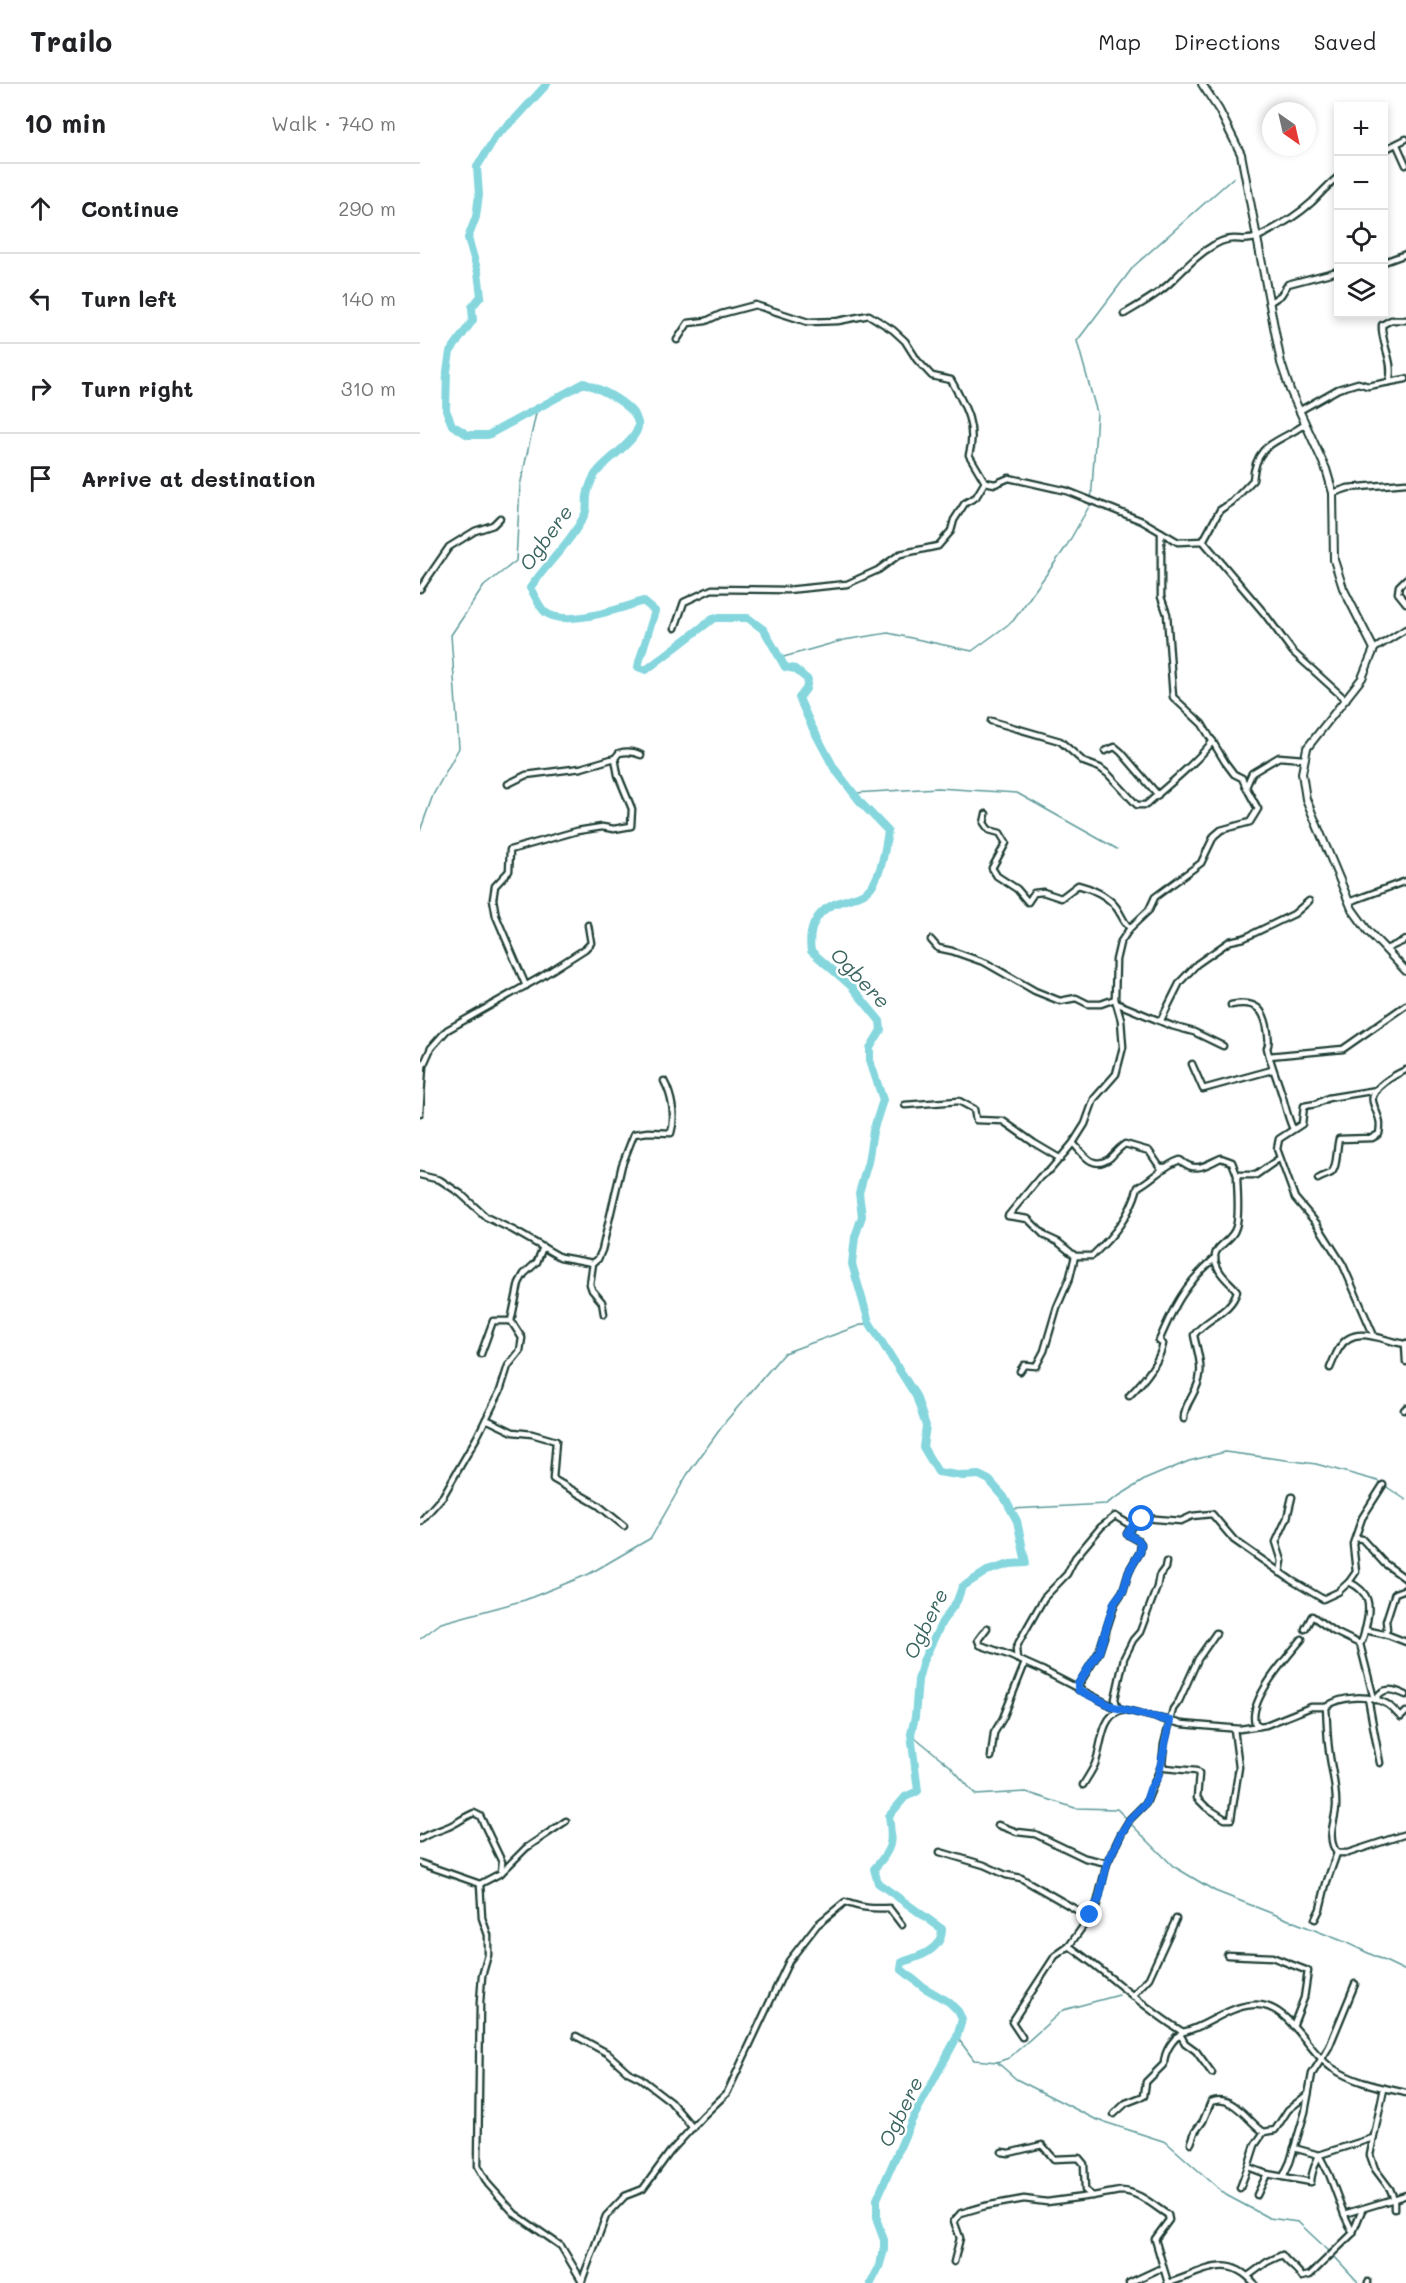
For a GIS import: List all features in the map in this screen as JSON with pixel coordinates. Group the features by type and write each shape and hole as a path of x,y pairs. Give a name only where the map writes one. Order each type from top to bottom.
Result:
{"street":[{"path":"1202,84 1219,110 1241,154 1281,363 1299,411 1326,469 1333,493 1334,560 1343,588 1374,649"},
{"path":"1388,148 1406,139"},
{"path":"1397,145 1406,165"},
{"path":"1124,314 1156,294 1188,263 1213,245 1228,237 1247,240 1257,237 1282,224 1334,181"},
{"path":"1388,260 1406,254"},
{"path":"1269,303 1281,295 1288,284 1334,272"},
{"path":"677,340 688,323 706,321 721,314 755,305 808,322 838,321 869,315 905,340 917,360 932,376 951,380 966,409 973,438 969,455 978,474 985,482 995,484 1009,478 1067,491 1142,521 1178,542 1203,541"},
{"path":"1389,382 1392,372 1382,325 1391,320 1406,320"},
{"path":"1299,411 1338,390 1358,383 1368,386 1406,379"},
{"path":"1203,541 1220,510 1232,502 1253,480 1255,464 1263,449 1305,424"},
{"path":"675,628 684,602 712,589 787,590 847,584 878,570 900,554 938,546 951,531 954,520 965,503 976,497 985,482"},
{"path":"1333,493 1348,488 1406,483"},
{"path":"420,589 449,547 475,531 493,525 500,518"},
{"path":"1161,532 1161,597 1167,614 1173,697 1202,724 1225,762 1234,774 1242,778 1258,809 1250,822 1221,830 1214,836 1201,863 1155,897 1149,910 1130,928 1120,944 1116,960 1115,1001 1121,1020 1123,1047 1116,1074 1094,1099 1085,1124 1061,1159 1041,1177 1008,1216 1028,1219 1045,1236 1058,1242 1075,1256 1092,1256 1114,1235 1132,1207 1138,1187 1166,1167 1180,1160 1186,1166 1198,1168 1221,1158 1232,1162 1238,1175 1236,1228 1230,1237 1217,1248 1215,1258 1219,1271 1237,1291 1236,1297 1224,1312 1202,1326 1194,1335 1200,1374 1195,1394 1183,1411 1184,1419"},
{"path":"1203,541 1264,613 1293,652 1346,700"},
{"path":"1406,579 1399,586 1398,593 1406,603"},
{"path":"1406,629 1374,649 1362,678 1307,748 1302,773 1306,799 1349,902 1358,918 1406,971"},
{"path":"991,721 1060,741 1084,762 1108,774 1137,805 1146,805 1158,795 1213,741"},
{"path":"1105,751 1115,747 1158,795"},
{"path":"508,784 526,776 581,768 615,758 619,753 633,752 641,755"},
{"path":"1246,787 1252,773 1279,757 1305,759"},
{"path":"526,986 496,916 493,899 495,886 509,871 510,850 577,831 631,826 632,809 618,775 615,758"},
{"path":"986,814 984,823 989,830 1000,833 1006,843 992,868 997,876 1017,889 1028,902 1034,893 1042,892 1061,898 1077,885 1091,888 1116,906 1124,923 1130,928"},
{"path":"1349,902 1406,881"},
{"path":"1161,1020 1180,982 1197,964 1230,941 1244,938 1294,914 1309,902"},
{"path":"420,1113 423,1066 431,1048 447,1030 526,986 585,949 591,943 588,925"},
{"path":"931,940 938,948 986,963 1035,991 1060,1001 1076,998 1088,1004 1101,1004 1115,1001 1223,1046"},
{"path":"1386,949 1406,940"},
{"path":"1231,1005 1241,1003 1251,1005 1258,1008 1266,1017 1272,1070 1282,1095 1287,1118 1293,1129"},
{"path":"1269,1056 1343,1049 1406,1005"},
{"path":"1192,1064 1203,1089 1272,1070"},
{"path":"1318,1179 1331,1173 1334,1168 1339,1139 1372,1138 1379,1134 1381,1118 1372,1100 1377,1090 1392,1076 1406,1070"},
{"path":"604,1314 602,1302 590,1284 593,1263 598,1259 602,1250 622,1165 633,1134 671,1133 674,1122 669,1090 664,1081"},
{"path":"1374,1336 1343,1265 1317,1224 1295,1198 1277,1149 1279,1139 1302,1124 1304,1106 1316,1104 1328,1098 1377,1090"},
{"path":"905,1106 959,1101 974,1109 976,1120 1004,1121 1061,1159"},
{"path":"1073,1143 1091,1162 1107,1160 1125,1144 1149,1151 1160,1167 1166,1167"},
{"path":"1238,1175 1256,1174 1280,1158"},
{"path":"420,1175 440,1180 461,1194 486,1217 560,1257 593,1263"},
{"path":"420,1522 443,1496 486,1419 500,1390 508,1366 522,1346 522,1338 511,1321 519,1283 524,1274 537,1262 543,1247"},
{"path":"1020,1371 1024,1365 1036,1366 1040,1359 1057,1307 1070,1277 1075,1256"},
{"path":"1129,1396 1160,1357 1163,1344 1159,1341 1174,1305 1199,1272 1215,1258"},
{"path":"481,1354 493,1322 511,1321"},
{"path":"1330,1368 1340,1345 1362,1334 1405,1344 1406,1362"},
{"path":"486,1419 513,1432 532,1434 556,1441 553,1479 598,1505 624,1526"},
{"path":"1078,1690 1078,1684 1099,1652 1114,1603 1123,1591 1129,1571 1140,1552 1141,1544 1127,1534 1132,1526 1144,1518 1181,1521 1192,1516 1212,1514 1234,1540 1323,1599 1338,1592 1356,1569 1353,1544 1362,1518 1383,1485"},
{"path":"1281,1573 1282,1561 1276,1542 1289,1513 1292,1497"},
{"path":"1017,1659 1016,1649 1019,1642 1044,1598 1067,1574 1075,1558 1101,1527 1115,1516 1132,1526"},
{"path":"1356,1538 1362,1539 1384,1563 1406,1579"},
{"path":"1119,1709 1115,1699 1124,1658 1140,1632 1158,1587 1159,1576 1166,1568 1166,1562"},
{"path":"1348,1582 1359,1587 1368,1602 1368,1618 1360,1644 1372,1699 1380,1763"},
{"path":"1385,1634 1386,1621 1395,1593 1406,1589"},
{"path":"1305,1629 1312,1616 1333,1631 1360,1644"},
{"path":"987,1628 978,1640 980,1645 1017,1659 1119,1709 1182,1724 1234,1729 1260,1726 1302,1710 1318,1706 1326,1707 1338,1701 1372,1699 1386,1704 1406,1724"},
{"path":"1365,1630 1406,1642"},
{"path":"1022,2037 1013,2027 1015,2014 1034,1990 1055,1956 1069,1946 1099,1899 1107,1863 1129,1822 1146,1803 1161,1764 1173,1709 1198,1659 1216,1633"},
{"path":"1260,1726 1255,1723 1253,1716 1256,1705 1273,1676 1302,1638"},
{"path":"991,1757 994,1733 1003,1718 1025,1664"},
{"path":"1372,1699 1381,1691 1386,1690 1396,1690 1406,1695"},
{"path":"1326,1707 1329,1751 1336,1795 1336,1809 1330,1829 1334,1849 1337,1852 1348,1853 1406,1834"},
{"path":"1083,1785 1095,1765 1110,1716 1119,1709"},
{"path":"1401,1717 1406,1712"},
{"path":"1161,1764 1165,1768 1196,1771 1199,1774 1197,1797 1200,1802 1217,1816 1229,1820 1233,1813 1233,1795 1239,1767 1234,1729"},
{"path":"420,1839 474,1813 480,1816 502,1862 501,1873"},
{"path":"420,1863 480,1884 501,1873 526,1848 566,1821"},
{"path":"999,1825 1017,1832 1035,1834 1085,1858 1107,1863"},
{"path":"940,1852 1021,1878 1089,1917"},
{"path":"1315,1919 1337,1852"},
{"path":"480,1884 482,1918 488,1935 488,1955 482,1976 480,2002 478,2166 488,2184 515,2214 561,2246 581,2282"},
{"path":"581,2282 606,2216 625,2196 643,2189 670,2152 727,2093 789,1961 817,1925 845,1902 859,1908 889,1908 902,1925"},
{"path":"1132,1996 1149,1978 1176,1919"},
{"path":"1069,1946 1099,1967 1132,1996 1183,2032"},
{"path":"1227,1955 1272,1957 1308,1971 1304,1998 1293,2026"},
{"path":"1283,2176 1305,2112 1312,2074 1339,2027 1355,1984"},
{"path":"1114,2114 1126,2103 1144,2096 1146,2082 1164,2064 1164,2058 1176,2037 1215,2017 1251,2005 1265,2006 1279,2012 1322,2060 1357,2082 1406,2093"},
{"path":"576,2036 607,2054 628,2072 640,2078 670,2101 693,2128"},
{"path":"1176,2037 1181,2036 1185,2043 1197,2051 1212,2073"},
{"path":"1384,2088 1370,2155 1375,2169 1390,2189 1394,2199 1394,2209"},
{"path":"1240,2188 1256,2145 1264,2132 1275,2130 1288,2110 1308,2094"},
{"path":"1191,2143 1211,2102 1218,2099 1224,2100 1247,2115 1264,2132"},
{"path":"1294,2148 1319,2155 1373,2138"},
{"path":"1002,2152 1009,2154 1042,2145 1054,2159 1079,2158 1084,2164 1085,2190 1092,2196"},
{"path":"1248,2167 1267,2174 1311,2182 1311,2175 1319,2155"},
{"path":"1319,2155 1353,2233"},
{"path":"1257,2195 1267,2174"},
{"path":"954,2262 960,2238 954,2221 961,2213 1024,2199 1047,2202 1123,2191 1141,2197 1168,2215 1169,2220 1155,2239 1168,2283 1220,2266 1244,2272 1254,2283"},
{"path":"1344,2214 1362,2210 1378,2202 1406,2196"},
{"path":"1248,2276 1267,2262 1282,2255 1287,2262 1298,2269 1302,2277 1310,2275 1353,2233 1362,2210"},
{"path":"1129,2283 1157,2270 1163,2270"}],"waterway":[{"name":"Ogbere","path":"547,84 496,136 477,167 479,195 476,217 468,238 478,272 481,296 472,307 473,320 450,352 446,410 452,425 468,435 488,435 584,383 615,398 630,410 638,423 638,429 596,473 588,489 586,512 566,543 530,588 539,604 545,612 565,618 593,615 643,601 655,611 638,667 646,670 714,618 748,618 764,630 785,667 795,669 808,680 806,689 799,698 811,725 834,768 862,804 888,831 882,864 872,886 863,894 836,903 821,913 810,937 811,951 851,986 880,1021 881,1030 870,1048 870,1061 883,1100 873,1131 868,1162 859,1193 862,1216 855,1237 852,1264 869,1322 916,1396 926,1426 923,1447 938,1472 963,1476 979,1475 989,1480 1004,1497 1017,1521 1026,1563 1010,1564 987,1571 962,1587 957,1601 942,1622 923,1661 918,1680 911,1734 918,1791 905,1797 889,1816 890,1845 874,1869 878,1883 942,1929 941,1936 934,1947 922,1955 902,1962 901,1969 923,1987 949,2002 962,2019 957,2037 912,2120 877,2199 877,2221 884,2240 884,2250 871,2283"},
{"path":"780,658 844,640 888,633 972,651 1013,621 1066,547 1091,503 1097,413 1077,341 1134,266 1234,177"},
{"path":"420,831 433,795 459,748 451,635 484,586 516,561 520,486 537,409"},
{"path":"854,793 938,788 1017,793 1117,849"},
{"path":"420,1639 441,1623 525,1600 589,1574 651,1538 687,1475 726,1421 784,1353 869,1322"},
{"path":"1012,1509 1106,1504 1146,1479 1189,1461 1225,1452 1316,1464 1378,1481 1406,1500"},
{"path":"911,1734 950,1766 976,1795 1026,1792 1075,1808 1117,1809 1127,1819"},
{"path":"1130,1823 1173,1866 1215,1891 1345,1942 1406,1971"},
{"path":"997,2062 1009,2058 1063,2010 1119,1995"},
{"path":"957,2037 974,2060 997,2062 1016,2079 1095,2119 1166,2142 1226,2195 1269,2218 1298,2222 1330,2252"},
{"path":"1333,2255 1359,2283"}],"route":[{"path":"1090,1915 1096,1908 1107,1863 1121,1834 1130,1819 1146,1803 1150,1789 1158,1777 1170,1721 1114,1707 1078,1690 1078,1684 1099,1652 1114,1603 1125,1587 1129,1571 1138,1559 1141,1544 1127,1534 1138,1520 1142,1519"}]}
